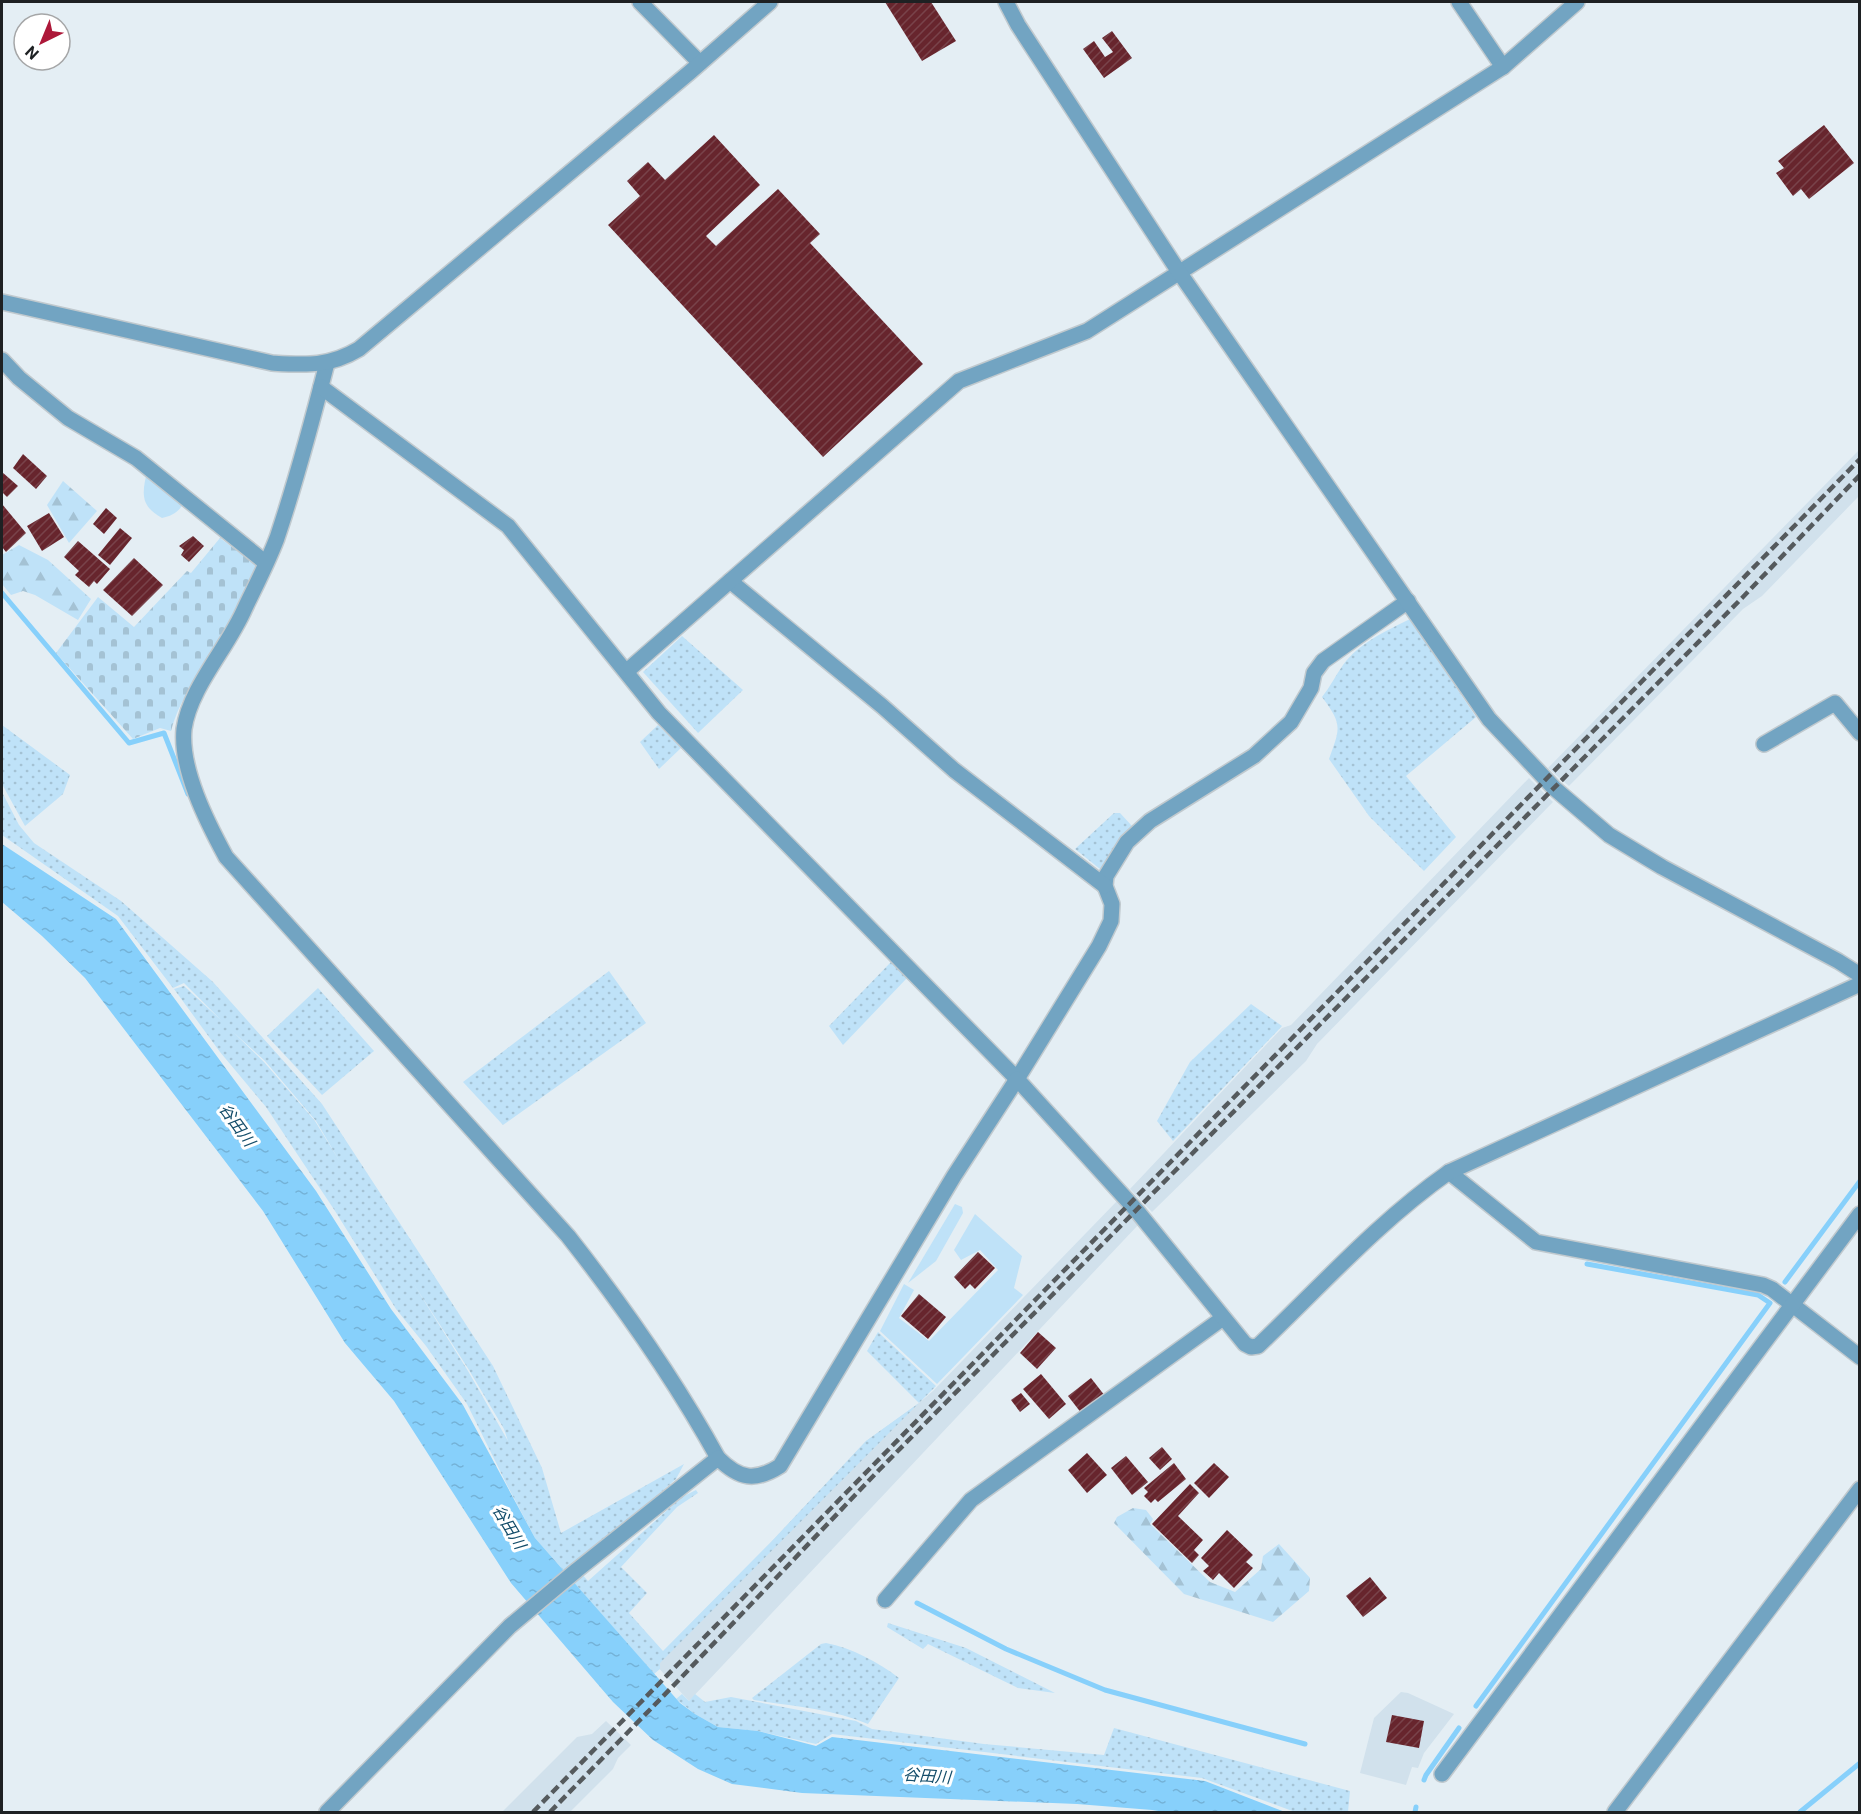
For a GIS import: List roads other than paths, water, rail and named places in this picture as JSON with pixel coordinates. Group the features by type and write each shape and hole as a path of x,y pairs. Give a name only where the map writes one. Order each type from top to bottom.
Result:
{"street":[{"path":"640,2 700,63"},
{"path":"2,302 272,363 300,365 327,363 343,358 358,349 770,2"},
{"path":"1006,2 1018,25 1179,272 1489,719 1531,766 1589,820 1635,852 1860,975"},
{"path":"1459,2 1503,67"},
{"path":"627,671 959,381 1088,331 1503,67 1577,2"},
{"path":"2,360 19,378 68,418 136,458 266,563"},
{"path":"327,363 305,448 276,540 243,613 193,697 184,728 183,754 209,825 226,856 243,877 568,1236 610,1289 650,1347 705,1433 718,1458 736,1473 747,1476 758,1476 780,1466 954,1176 1099,946 1111,921 1112,904 1105,886 1106,876 1127,842 1150,821 1254,756 1291,722 1311,688 1314,673 1323,661 1408,601"},
{"path":"321,387 508,526 659,712 1017,1079 1137,1211 1223,1318 1245,1344 1251,1347 1258,1346 1365,1242 1427,1187 1449,1172 1860,984"},
{"path":"730,581 882,706 954,770 1105,886"},
{"path":"1764,744 1835,703 1860,734"},
{"path":"1449,1172 1536,1242 1763,1285 1772,1289 1860,1357"},
{"path":"1442,1773 1860,1214"},
{"path":"885,1600 971,1500 1223,1318"},
{"path":"327,1812 516,1622 577,1570 718,1458"},
{"path":"1615,1812 1860,1489"}],"water":[{"name":"谷田川","path":"2,844 116,919 316,1191 391,1309 463,1405 535,1538 680,1703 718,1727 758,1731 816,1746 832,1737 1205,1781 1285,1812 1165,1812 1077,1804 802,1793 732,1784 698,1769 653,1740 613,1702 511,1583 394,1401 345,1343 263,1211 85,978 42,936 2,902"}],"waterway":[{"path":"2,593 129,743 164,733 188,794"},
{"path":"1785,1282 1860,1181"},
{"path":"1476,1706 1770,1303 1758,1295 1587,1264"},
{"path":"917,1603 1006,1649 1105,1690 1305,1744"},
{"path":"1424,1780 1459,1728"},
{"path":"1800,1812 1860,1763"},
{"path":"1415,1812 1416,1807"}],"railway":[{"path":"533,1812 1860,459"},
{"path":"550,1812 879,1470 1742,598 1860,475"}]}
